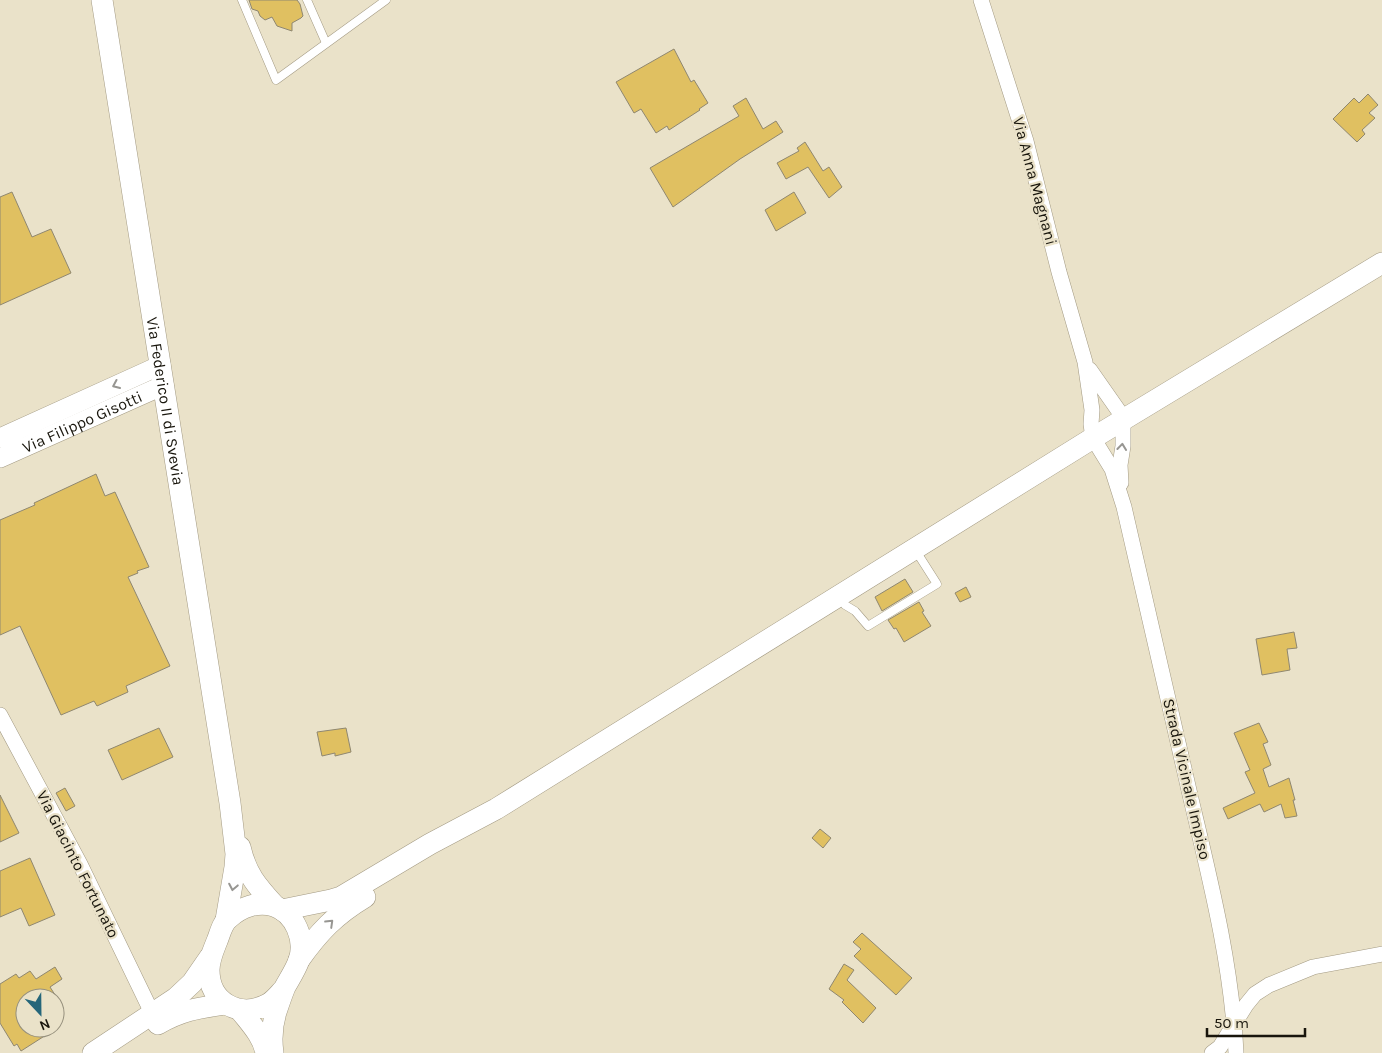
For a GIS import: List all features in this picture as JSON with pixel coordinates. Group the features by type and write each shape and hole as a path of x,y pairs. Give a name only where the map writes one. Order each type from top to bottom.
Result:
{"main road":[{"name":"Via Federico II di Svevia","path":"102,0 230,803"},
{"path":"1340,287 1372,258 1382,252"},
{"path":"226,920 234,913 259,904 279,908 341,897 430,844 496,809 1093,438 1382,263"},
{"path":"230,803 242,854 253,882 294,921 297,927 301,946 299,960"},
{"path":"93,1053 169,1005 184,992 210,958 226,920 234,879 236,861 230,803"},
{"path":"273,1053 274,1021 284,989 299,960 320,932 342,911 437,854 496,809"},
{"path":"210,958 209,969 212,987 220,1000 233,1007 258,1034 266,1053"},
{"path":"111,1053 186,1011 233,1007 255,1009 268,1004 284,989"}],"street":[{"name":"Via Anna Magnani","path":"981,0 1026,140 1059,272 1085,362 1092,410 1093,438"},
{"name":"Via Anna Magnani","path":"1085,362 1118,410 1123,421"},
{"name":"Via Filippo Gisotti","path":"0,438 162,375"},
{"name":"Via Filippo Gisotti","path":"0,458 162,375"},
{"path":"1123,421 1123,446 1120,465 1124,507"},
{"path":"1093,438 1112,469 1124,507"},
{"name":"Strada Vicinale Impiso","path":"1124,507 1210,878 1229,976 1235,1024 1236,1053"},
{"name":"Via Giacinto Fortunato","path":"0,715 80,864 153,1015"},
{"path":"1212,1053 1220,1047 1246,1004 1255,994 1269,985 1313,967 1382,954"}],"lane":[{"path":"242,0 276,80 385,0"},
{"path":"307,0 326,43"},
{"path":"839,596 845,605 855,611 868,626 937,584 915,549"}],"building":[{"path":"249,0 297,0 303,16 292,23 292,31 277,26 272,17 265,20 258,11 252,9"},
{"path":"674,49 691,82 694,80 708,103 669,130 667,126 656,133 641,109 634,113 616,82"},
{"path":"1368,94 1378,105 1369,113 1375,118 1362,130 1365,134 1357,142 1333,119 1354,98 1359,103"},
{"path":"746,98 763,129 776,121 783,132 740,159 673,207 650,168 739,116 733,106"},
{"path":"805,142 823,171 829,167 842,187 829,198 808,167 786,179 777,163 799,151 797,148"},
{"path":"12,192 32,237 51,229 71,273 0,305 0,197"},
{"path":"794,192 806,213 776,231 765,210"},
{"path":"96,474 105,496 115,492 149,567 137,571 138,573 128,577 170,666 126,686 128,692 97,706 94,701 61,715 20,626 0,635 0,520 35,505 34,503"},
{"path":"905,579 913,592 882,611 875,597"},
{"path":"966,587 971,597 960,602 955,593"},
{"path":"919,602 924,611 922,612 931,626 904,642 896,628 894,629 888,620"},
{"path":"1294,632 1297,648 1287,649 1290,670 1262,675 1256,639"},
{"path":"1259,723 1268,742 1263,744 1271,765 1263,769 1269,787 1289,778 1297,816 1285,818 1281,804 1264,812 1260,804 1228,819 1223,808 1255,793 1245,772 1250,770 1234,733"},
{"path":"159,728 173,757 122,780 108,750"},
{"path":"346,728 351,752 335,756 335,753 322,756 317,732"},
{"path":"65,788 75,806 66,811 56,793"},
{"path":"0,795 19,833 0,842"},
{"path":"820,829 831,838 823,848 812,838"},
{"path":"30,858 55,915 29,926 21,908 0,917 0,871"},
{"path":"862,933 912,978 896,995 854,956 861,949 853,942"},
{"path":"844,964 854,970 847,980 876,1008 863,1023 842,1002 844,1000 829,989"},
{"path":"55,967 62,979 51,988 15,988 15,1038 41,1038 21,1051 17,1044 14,1046 0,1023 0,984 16,974 19,978 30,971 36,979"}]}
